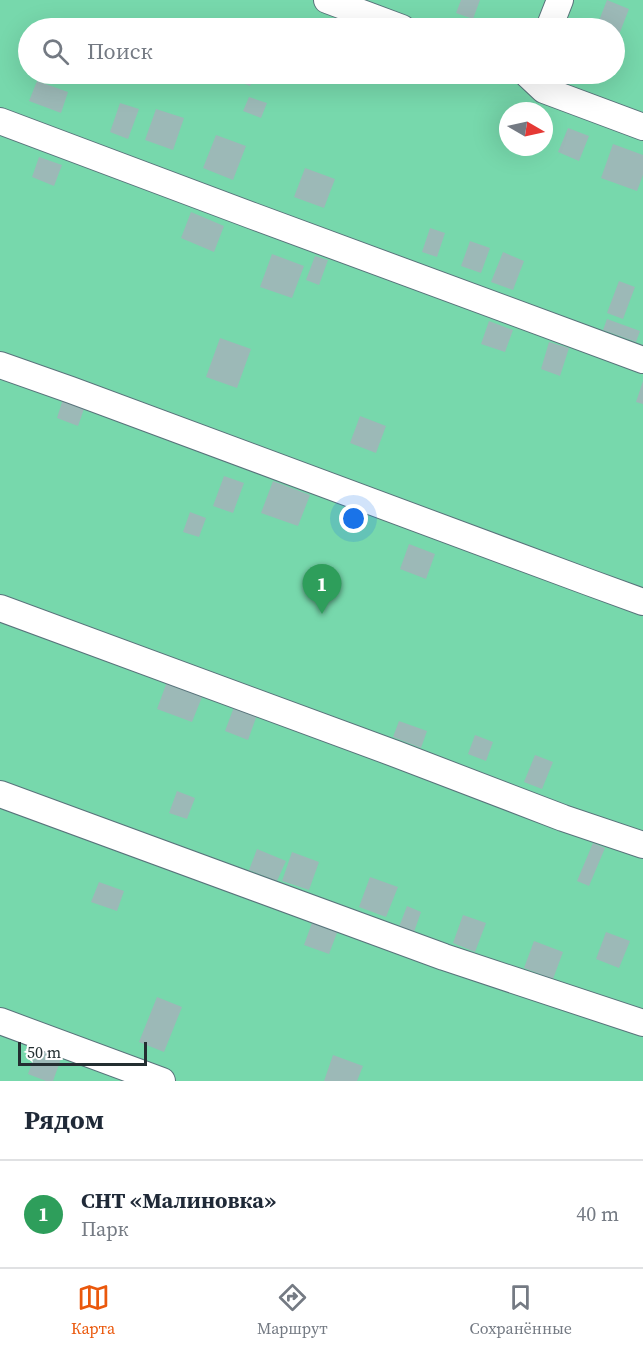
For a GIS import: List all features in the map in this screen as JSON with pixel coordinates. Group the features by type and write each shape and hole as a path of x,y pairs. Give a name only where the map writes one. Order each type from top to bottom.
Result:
{"street":[{"path":"327,0 375,18"},
{"path":"553,18 560,0"},
{"path":"538,84 544,90 643,127"},
{"path":"0,122 643,360"},
{"path":"0,365 643,602"},
{"path":"0,608 563,818 643,845"},
{"path":"0,794 444,957 643,1023"},
{"path":"0,1021 162,1081"}],"green space":[{"path":"0,0 643,0 643,1081 0,1081"}],"building":[{"path":"461,0 480,0 473,18 456,13"},
{"path":"607,0 629,9 625,19 600,18"},
{"path":"36,84 45,84 68,92 61,113 29,101"},
{"path":"249,97 267,103 261,118 243,111"},
{"path":"120,103 139,109 128,139 110,132"},
{"path":"156,109 184,118 173,150 145,140"},
{"path":"568,128 589,136 579,161 558,152"},
{"path":"216,135 246,146 233,180 203,168"},
{"path":"613,144 643,155 643,175 637,191 601,178"},
{"path":"39,157 62,165 54,186 32,177"},
{"path":"305,168 335,179 324,208 294,197"},
{"path":"191,212 224,226 214,252 181,238"},
{"path":"430,228 445,233 437,257 422,252"},
{"path":"470,241 490,248 481,273 461,266"},
{"path":"503,252 524,261 513,290 491,282"},
{"path":"272,254 304,266 292,298 260,287"},
{"path":"315,256 328,260 319,285 306,280"},
{"path":"619,281 635,287 623,319 607,313"},
{"path":"607,319 640,331 636,342 603,330"},
{"path":"489,321 513,330 505,352 481,344"},
{"path":"220,338 251,349 237,388 206,377"},
{"path":"549,342 569,348 560,376 541,369"},
{"path":"643,381 643,404 636,402"},
{"path":"63,399 85,406 78,426 57,418"},
{"path":"360,416 386,426 376,453 350,443"},
{"path":"224,476 244,483 233,513 213,506"},
{"path":"273,481 310,495 298,526 261,513"},
{"path":"190,512 206,518 199,537 183,532"},
{"path":"409,544 435,554 426,579 400,569"},
{"path":"168,679 204,692 192,722 157,709"},
{"path":"234,707 257,715 248,740 225,731"},
{"path":"399,721 427,731 421,748 393,737"},
{"path":"475,735 493,742 486,761 468,754"},
{"path":"535,755 553,762 542,789 524,782"},
{"path":"177,791 195,798 187,819 169,813"},
{"path":"593,843 605,848 589,886 577,881"},
{"path":"257,849 286,861 277,881 249,870"},
{"path":"292,852 319,862 309,890 282,881"},
{"path":"370,877 398,887 386,917 359,907"},
{"path":"99,882 124,891 117,911 91,902"},
{"path":"407,906 421,912 414,932 399,927"},
{"path":"463,915 486,923 475,952 453,943"},
{"path":"313,920 338,930 329,954 304,945"},
{"path":"606,932 630,941 619,968 596,959"},
{"path":"534,941 563,952 553,979 524,968"},
{"path":"157,997 182,1007 164,1052 139,1042"},
{"path":"38,1047 62,1056 53,1081 46,1081 28,1074"},
{"path":"333,1055 363,1066 357,1081 324,1081"}],"place":[{"name":"СНТ «Малиновка»","path":"322,614"}]}
